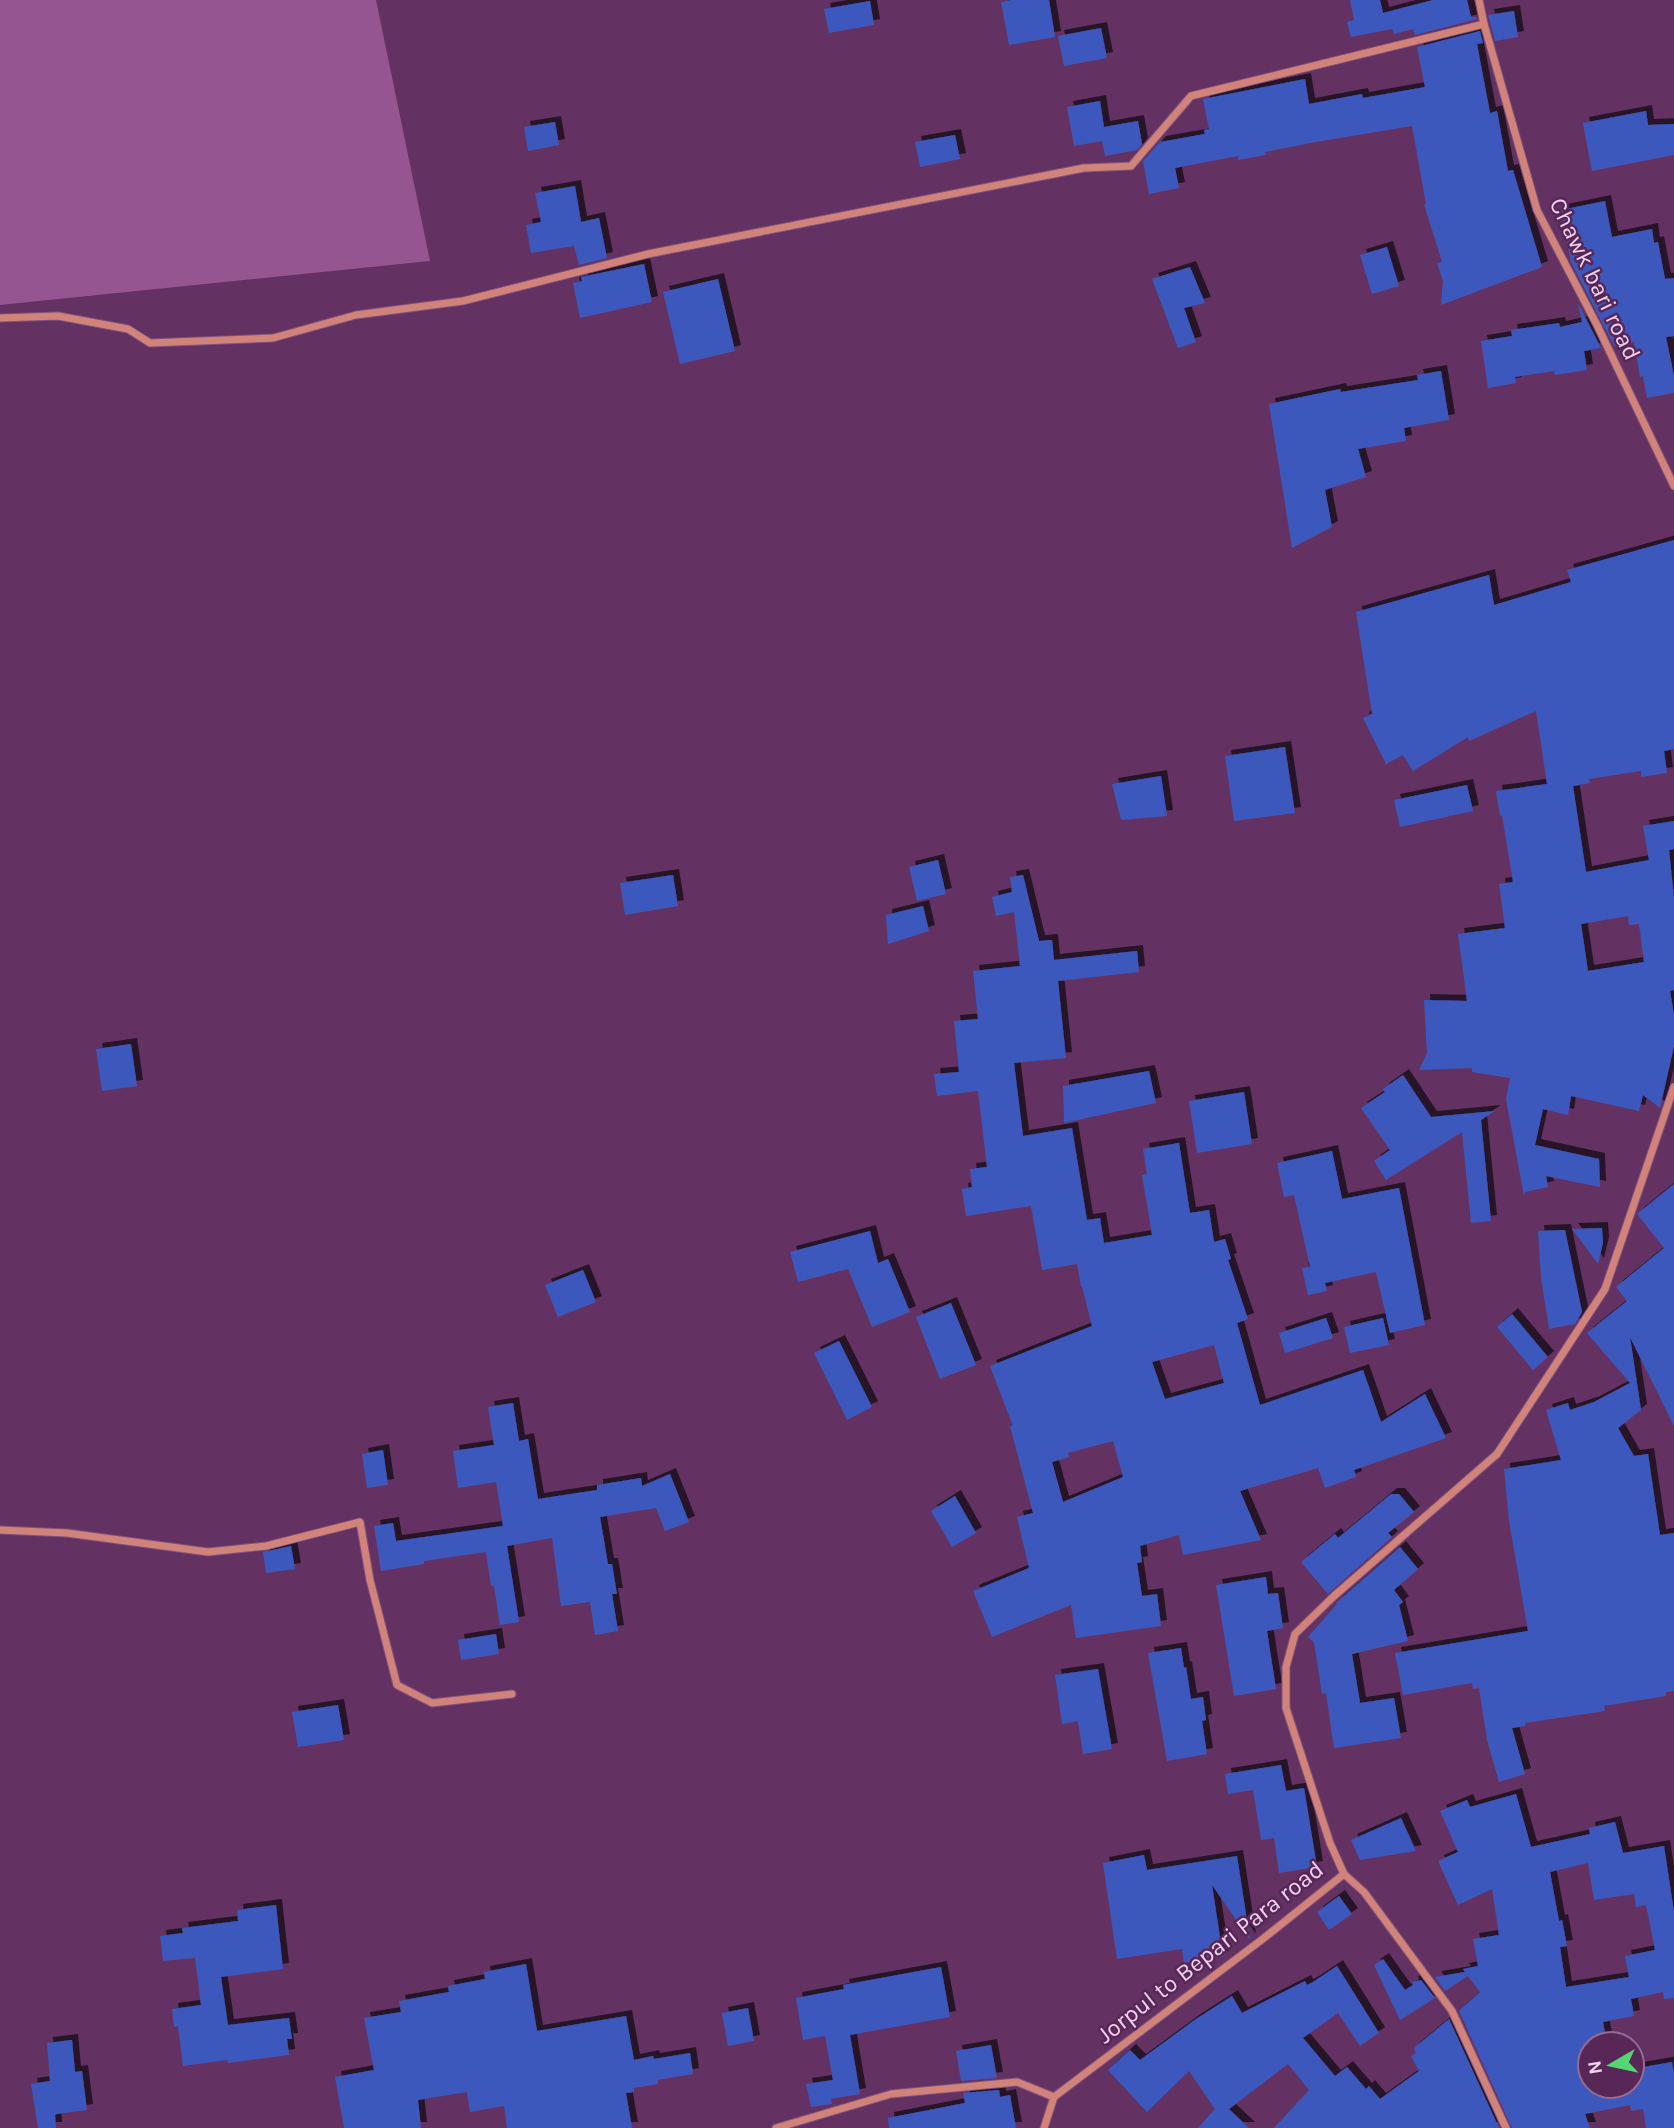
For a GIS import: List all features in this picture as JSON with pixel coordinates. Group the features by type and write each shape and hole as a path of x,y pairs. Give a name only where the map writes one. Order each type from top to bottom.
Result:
{"street":[{"name":"Chawk bari road","path":"1479,0 1537,210 1597,325 1674,486"},
{"path":"0,318 58,316 128,329 150,343 273,338 356,315 463,301 648,254 1084,168 1131,166 1191,96 1484,24"},
{"name":"Jorpul to Bepari Para road","path":"1054,2097 1264,1938 1343,1874 1329,1843 1286,1708 1286,1667 1295,1634 1334,1596 1497,1454 1605,1289 1674,1087"},
{"path":"0,1530 67,1533 208,1552 266,1546 360,1522 370,1580 397,1685 432,1703 512,1694"},
{"path":"1343,1874 1364,1892 1452,2011 1506,2128"},
{"path":"776,2128 891,2094 1017,2082 1054,2097 1044,2128"}],"shaded area":[{"path":"0,0 376,0 430,261 0,305"}],"building":[{"path":"1049,0 1055,37 1009,45 1001,2"},
{"path":"1350,0 1380,0 1383,13 1433,0 1467,0 1471,17 1477,19 1415,35 1413,29 1394,34 1392,29 1351,37 1347,22 1354,20"},
{"path":"870,1 874,25 829,33 824,9"},
{"path":"1514,11 1518,37 1495,41 1488,15"},
{"path":"1101,28 1107,58 1064,66 1058,36"},
{"path":"1480,31 1483,43 1477,44 1490,113 1497,111 1508,171 1513,170 1542,267 1441,305 1443,281 1437,263 1442,262 1424,204 1412,126 1316,142 1238,160 1238,156 1175,168 1179,188 1149,194 1143,161 1160,142 1205,134 1204,130 1209,129 1203,99 1305,79 1309,104 1362,94 1363,98 1425,87 1417,47"},
{"path":"1100,101 1104,127 1138,121 1142,144 1137,150 1105,156 1102,141 1074,146 1067,107"},
{"path":"1646,111 1648,125 1674,124 1674,155 1592,171 1583,123"},
{"path":"555,122 559,145 528,151 524,127"},
{"path":"955,135 960,159 920,167 915,142"},
{"path":"575,186 581,222 599,218 607,258 579,265 574,246 531,253 526,225 541,222 535,193"},
{"path":"1605,201 1612,237 1652,229 1654,243 1658,242 1665,279 1674,278 1674,336 1666,337 1674,376 1674,393 1647,398 1634,342 1614,346 1571,262 1561,210"},
{"path":"1387,247 1399,286 1372,294 1360,255"},
{"path":"644,264 652,302 580,318 573,283 582,281 581,277"},
{"path":"1190,267 1205,303 1184,308 1196,342 1178,348 1152,279"},
{"path":"718,279 735,351 680,364 663,292"},
{"path":"1578,303 1601,348 1584,351 1587,370 1555,375 1554,371 1515,377 1516,383 1488,388 1481,341 1512,336 1511,330 1559,323 1560,327 1582,322"},
{"path":"1441,371 1449,420 1404,428 1406,441 1358,449 1366,477 1325,490 1332,527 1292,548 1269,404 1340,389 1341,392 1418,380 1417,375"},
{"path":"1674,540 1674,749 1664,751 1667,773 1641,777 1641,771 1589,779 1590,783 1573,786 1586,872 1649,860 1643,826 1674,821 1674,849 1669,850 1674,898 1674,990 1670,991 1674,1015 1674,1046 1660,1108 1643,1095 1639,1111 1571,1096 1568,1115 1543,1109 1535,1145 1599,1159 1600,1187 1546,1176 1548,1187 1525,1192 1524,1196 1506,1099 1510,1078 1472,1072 1472,1068 1419,1070 1427,1053 1424,1000 1467,1001 1458,934 1505,928 1499,884 1513,882 1496,791 1547,784 1536,711 1469,741 1468,737 1413,771 1403,755 1386,764 1363,718 1372,714 1356,612 1489,575 1494,605 1571,582 1567,570","holes":["1628,916 1629,925 1639,924 1644,962 1588,971 1581,924"]},
{"path":"1285,747 1295,813 1234,821 1225,756"},
{"path":"1161,776 1167,816 1121,820 1112,784"},
{"path":"1467,785 1473,811 1400,827 1394,800"},
{"path":"938,860 946,894 917,901 909,867"},
{"path":"673,875 678,906 625,915 620,883"},
{"path":"1023,875 1039,941 1052,940 1054,960 1137,951 1139,972 1058,981 1066,1058 1014,1063 1023,1136 1072,1128 1087,1220 1100,1218 1104,1243 1152,1235 1142,1175 1147,1174 1143,1149 1179,1143 1190,1213 1209,1210 1214,1242 1225,1239 1231,1259 1228,1260 1248,1319 1237,1323 1260,1405 1363,1370 1381,1422 1425,1394 1446,1438 1354,1470 1356,1477 1325,1488 1318,1468 1240,1491 1261,1540 1183,1555 1179,1535 1140,1546 1142,1562 1137,1563 1142,1596 1157,1594 1161,1626 1076,1638 1071,1605 992,1637 973,1591 1029,1568 1017,1517 1033,1513 1010,1426 1013,1426 990,1366 1092,1326 1077,1264 1042,1270 1031,1206 966,1216 962,1189 972,1187 970,1169 987,1167 978,1091 937,1096 934,1074 959,1072 954,1021 978,1019 973,971 1020,966 1014,912 996,916 992,897 1012,892 1010,877","holes":["1214,1345 1224,1383 1165,1399 1152,1362","1113,1441 1123,1477 1063,1502 1052,1462 1069,1457 1068,1453"]},
{"path":"923,906 929,931 888,944 886,915"},
{"path":"131,1044 137,1086 102,1091 96,1049"},
{"path":"1149,1071 1156,1103 1064,1123 1063,1086"},
{"path":"1403,1075 1431,1117 1495,1111 1481,1120 1491,1221 1471,1223 1462,1132 1386,1180 1374,1161 1390,1150 1361,1108 1385,1092 1383,1089"},
{"path":"1244,1092 1252,1144 1197,1153 1189,1101"},
{"path":"1332,1151 1342,1199 1399,1188 1425,1325 1390,1333 1376,1272 1325,1283 1327,1291 1308,1295 1302,1268 1310,1267 1294,1195 1284,1197 1277,1163"},
{"path":"1674,1184 1674,1426 1630,1337 1641,1410 1618,1428 1634,1456 1648,1454 1660,1535 1674,1533 1674,1691 1666,1692 1666,1696 1604,1706 1605,1711 1525,1723 1525,1726 1512,1728 1525,1774 1499,1782 1487,1740 1479,1688 1473,1689 1472,1683 1403,1695 1395,1653 1528,1631 1509,1521 1504,1469 1561,1460 1546,1410 1568,1403 1570,1410 1594,1402 1630,1383 1587,1333 1627,1301 1616,1287 1664,1248 1637,1214"},
{"path":"1602,1228 1603,1243 1598,1264 1572,1229"},
{"path":"1565,1230 1582,1312 1575,1324 1549,1329 1541,1278 1538,1231"},
{"path":"870,1231 878,1263 888,1259 910,1312 872,1327 848,1269 798,1282 790,1252"},
{"path":"583,1270 596,1302 558,1317 545,1285"},
{"path":"951,1303 976,1365 940,1379 916,1317"},
{"path":"1512,1314 1548,1357 1533,1370 1497,1327"},
{"path":"1326,1318 1333,1338 1285,1353 1279,1333"},
{"path":"1383,1318 1389,1345 1350,1353 1344,1327"},
{"path":"839,1341 872,1407 847,1420 814,1353"},
{"path":"513,1403 519,1441 528,1439 538,1499 597,1490 597,1485 641,1478 642,1486 670,1474 689,1522 665,1531 656,1508 600,1517 608,1564 612,1564 617,1594 612,1594 618,1631 595,1635 590,1602 561,1606 552,1538 507,1546 519,1622 500,1625 486,1552 424,1561 424,1564 381,1571 374,1526 393,1523 396,1541 503,1526 496,1482 458,1488 453,1451 494,1445 488,1407"},
{"path":"383,1450 388,1485 367,1488 362,1454"},
{"path":"1391,1494 1399,1494 1414,1512 1388,1533 1392,1537 1328,1594 1301,1562 1335,1534 1338,1538"},
{"path":"955,1496 976,1533 952,1547 931,1511"},
{"path":"291,1546 295,1569 266,1573 263,1552"},
{"path":"1400,1547 1418,1569 1394,1590 1403,1602 1399,1605 1408,1641 1352,1654 1360,1703 1394,1698 1401,1738 1334,1748 1326,1693 1322,1694 1314,1642 1308,1637 1336,1603"},
{"path":"1266,1577 1268,1594 1278,1593 1283,1628 1267,1631 1276,1689 1234,1696 1216,1585"},
{"path":"496,1634 499,1654 461,1660 458,1640"},
{"path":"1181,1648 1191,1699 1203,1697 1206,1720 1202,1721 1207,1754 1167,1761 1148,1653"},
{"path":"1098,1669 1112,1749 1083,1754 1078,1721 1062,1724 1055,1675"},
{"path":"338,1705 344,1740 298,1747 292,1712"},
{"path":"1281,1765 1286,1791 1304,1788 1317,1867 1279,1873 1274,1838 1261,1840 1253,1790 1228,1794 1225,1774"},
{"path":"1516,1794 1531,1847 1590,1834 1589,1828 1615,1822 1623,1853 1664,1846 1674,1912 1674,1998 1664,1999 1663,1992 1631,1999 1634,2016 1603,2022 1604,2030 1576,2030 1576,2100 1646,2100 1646,2067 1672,2062 1674,2128 1646,2128 1643,2109 1631,2111 1630,2105 1585,2114 1590,2128 1512,2128 1459,2011 1480,1992 1468,1976 1445,1991 1435,1977 1465,1972 1463,1969 1478,1966 1473,1939 1499,1935 1492,1889 1458,1905 1438,1861 1458,1852 1440,1811 1467,1800 1470,1807","holes":["1588,1863 1594,1900 1634,1894 1636,1907 1646,1905 1655,1950 1625,1956 1629,1977 1566,1987 1560,1947 1567,1946 1562,1920 1559,1921 1550,1872"]},
{"path":"1401,1818 1416,1851 1360,1860 1351,1840"},
{"path":"1144,1855 1147,1870 1237,1856 1250,1940 1212,1885 1223,1957 1184,1963 1182,1949 1117,1959 1103,1863"},
{"path":"1339,1896 1352,1914 1329,1930 1317,1912"},
{"path":"276,1905 283,1969 221,1977 228,2025 289,2018 292,2039 287,2039 289,2055 183,2066 178,2026 174,2027 172,2009 201,2005 195,1958 163,1961 160,1936 183,1933 182,1928 238,1921 237,1910"},
{"path":"1383,1959 1405,1990 1413,1985 1412,1982 1421,1980 1435,1998 1400,2020 1374,1965"},
{"path":"526,1964 537,2031 626,2016 634,2060 690,2053 693,2074 658,2080 658,2084 634,2088 634,2092 626,2093 632,2128 507,2128 504,2106 470,2112 467,2092 418,2100 421,2128 344,2128 335,2077 374,2070 364,2018 401,2012 399,2001 449,1992 448,1986 485,1979 484,1972"},
{"path":"1337,1966 1379,2033 1360,2046 1338,2013 1303,2038 1335,2076 1347,2067 1366,2089 1369,2086 1380,2099 1419,2071 1411,2056 1416,2053 1414,2048 1449,2019 1499,2128 1274,2128 1309,2090 1288,2064 1229,2109 1249,2128 1198,2128 1215,2109 1189,2071 1147,2112 1108,2070 1130,2050 1140,2060 1232,1996 1242,2013 1305,1981 1307,1985"},
{"path":"941,1967 950,2017 850,2035 860,2094 831,2099 832,2104 811,2107 806,2084 833,2080 825,2036 803,2040 796,1998 844,1989 843,1985"},
{"path":"748,2008 754,2041 728,2046 722,2013"},
{"path":"72,2040 75,2072 82,2071 87,2110 57,2114 56,2128 38,2128 31,2084 50,2081 47,2043"},
{"path":"991,2045 997,2078 961,2081 956,2051"},
{"path":"999,2090 1000,2097 1010,2095 1016,2128 889,2128 888,2118 965,2103 963,2093"}]}
